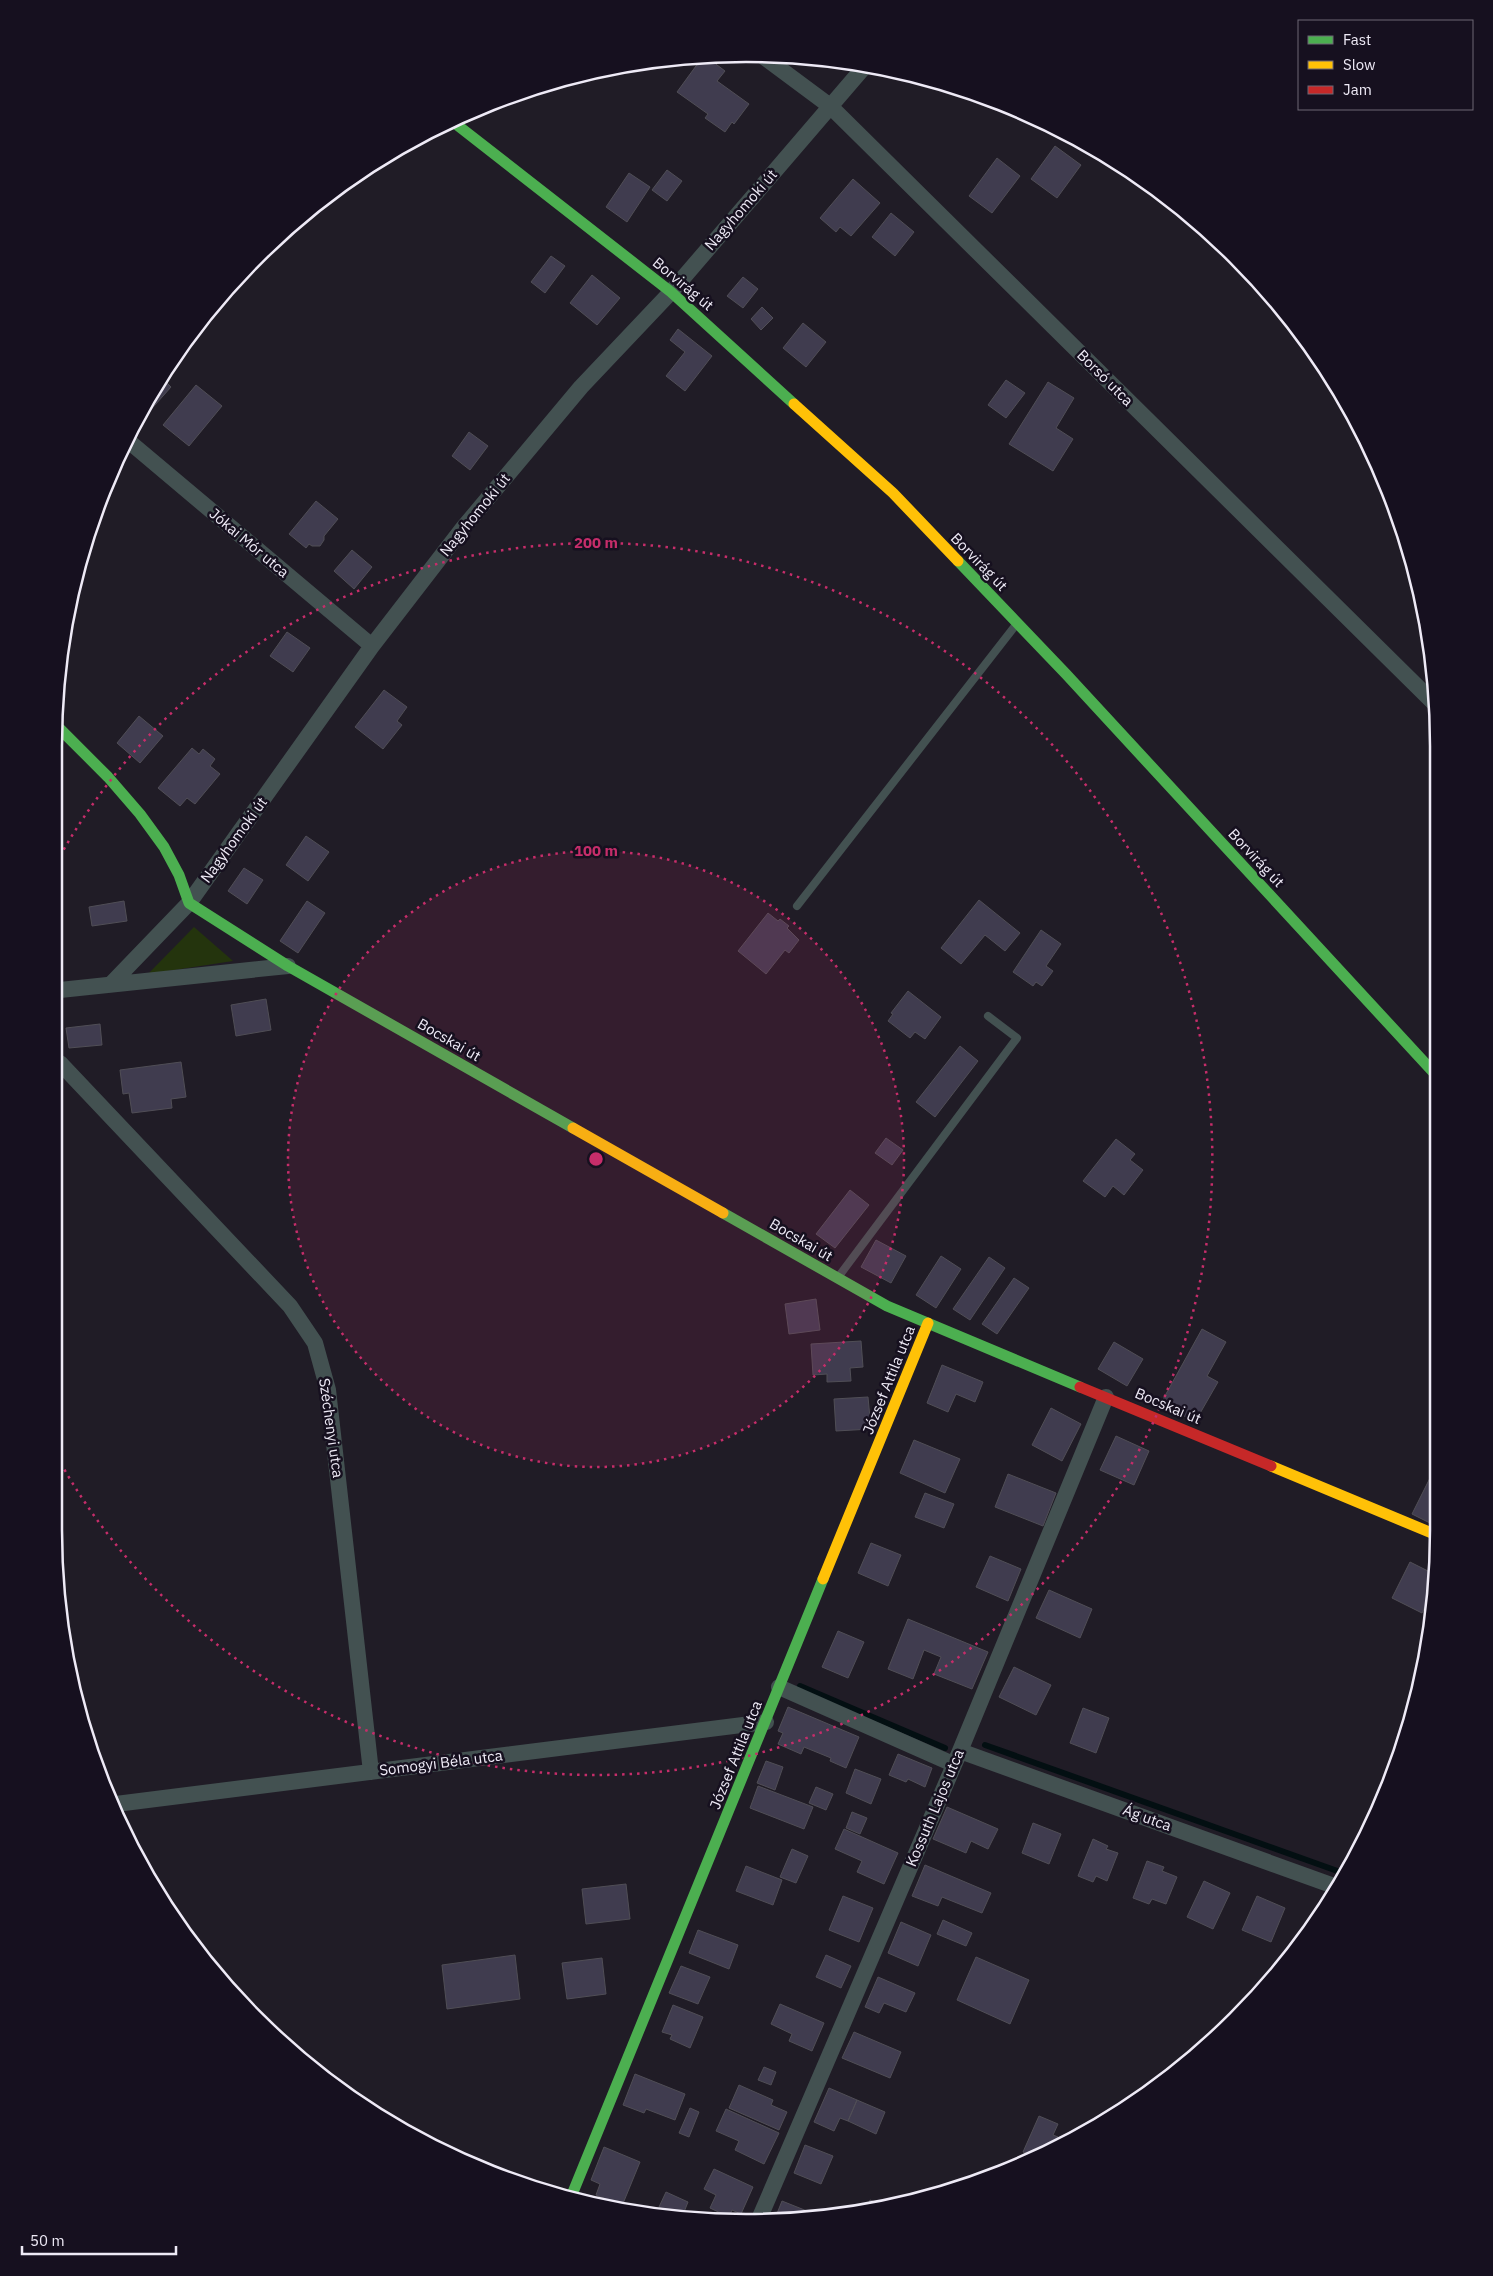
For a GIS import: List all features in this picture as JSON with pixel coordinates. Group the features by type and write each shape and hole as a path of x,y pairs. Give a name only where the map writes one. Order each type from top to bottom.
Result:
{"street":[{"name":"Borsó utca","path":"772,63 830,106 1429,698"},
{"name":"Nagyhomoki út","path":"111,984 189,903 372,646 462,528 574,394 671,292 860,72"},
{"name":"Borvirág út","path":"460,126 671,292 893,493 1017,623 1430,1069"},
{"name":"Jókai Mór utca","path":"133,445 372,646"},
{"path":"63,731 108,777 140,814 164,847 189,903"},
{"name":"Bocskai út","path":"189,903 288,966 887,1306 1430,1532"},
{"path":"62,990 288,966"},
{"name":"Széchenyi utca","path":"62,1064 290,1306 315,1343 328,1390 371,1772"},
{"name":"József Attila utca","path":"573,2191 928,1324"},
{"name":"Kossuth Lajos utca","path":"762,2213 956,1758 1106,1397"},
{"name":"Ág utca","path":"780,1687 956,1758 1331,1885"},
{"name":"Somogyi Béla utca","path":"120,1803 766,1722"}],"lane":[{"path":"797,906 1017,623"},
{"path":"838,1278 1017,1038 988,1016"}],"green space":[{"path":"194,927 233,961 148,974"}],"building":[{"path":"715,63 725,71 717,81 749,104 734,124 732,122 725,132 705,118 708,114 677,92 697,64"},
{"path":"1055,146 1081,165 1057,198 1031,179"},
{"path":"997,158 1020,176 992,213 969,196"},
{"path":"667,170 682,181 667,201 652,190"},
{"path":"629,173 650,187 627,222 606,207"},
{"path":"853,179 880,203 851,236 840,227 836,232 820,218"},
{"path":"891,213 914,232 895,256 872,237"},
{"path":"551,256 565,266 545,293 531,282"},
{"path":"592,275 620,298 597,325 570,303"},
{"path":"743,277 758,289 743,308 727,296"},
{"path":"762,307 773,318 761,330 751,319"},
{"path":"803,323 826,342 806,367 783,348"},
{"path":"678,329 712,356 685,391 666,376 685,352 670,340"},
{"path":"1006,380 1025,393 1006,418 988,405"},
{"path":"1048,382 1074,398 1056,428 1073,439 1053,471 1009,444"},
{"path":"167,383 171,387 151,409"},
{"path":"196,385 222,406 189,446 163,425"},
{"path":"469,432 488,446 470,470 452,456"},
{"path":"316,501 338,519 324,536 320,546 309,544 306,548 289,534"},
{"path":"352,550 372,567 354,589 334,571"},
{"path":"287,632 310,648 293,672 270,656"},
{"path":"384,690 407,707 397,721 402,725 383,749 355,727"},
{"path":"139,716 163,736 140,763 117,743"},
{"path":"192,748 199,754 203,749 215,759 210,766 220,774 195,804 187,798 180,806 158,788"},
{"path":"306,836 329,852 308,881 286,865"},
{"path":"244,868 263,880 247,904 228,891"},
{"path":"979,900 1020,933 1005,951 985,935 961,964 941,948"},
{"path":"124,901 127,921 92,926 89,907"},
{"path":"307,901 325,913 298,953 280,941"},
{"path":"768,913 778,921 780,919 789,926 787,928 799,940 789,953 785,950 766,974 738,951"},
{"path":"1041,930 1061,944 1046,966 1053,971 1042,986 1036,982 1033,986 1013,972"},
{"path":"908,991 941,1017 925,1039 915,1032 910,1038 888,1021 893,1014 891,1013"},
{"path":"266,999 271,1030 236,1036 231,1005"},
{"path":"100,1024 102,1045 69,1048 66,1028"},
{"path":"960,1046 978,1061 935,1117 916,1102"},
{"path":"181,1062 186,1097 171,1099 172,1108 132,1113 129,1093 123,1094 120,1070"},
{"path":"886,1138 903,1150 892,1165 875,1153"},
{"path":"1116,1139 1135,1154 1130,1160 1143,1170 1124,1195 1113,1186 1105,1197 1083,1181"},
{"path":"850,1190 869,1205 835,1248 816,1234"},
{"path":"876,1240 906,1256 891,1283 861,1267"},
{"path":"941,1256 961,1269 936,1308 916,1295"},
{"path":"989,1257 1005,1268 970,1320 953,1309"},
{"path":"1014,1278 1029,1288 997,1334 982,1324"},
{"path":"816,1299 820,1330 789,1334 785,1304"},
{"path":"1202,1329 1226,1342 1207,1376 1218,1382 1195,1422 1161,1403"},
{"path":"861,1341 863,1367 850,1368 851,1381 827,1382 827,1374 813,1375 811,1344"},
{"path":"1114,1342 1143,1359 1127,1386 1098,1369"},
{"path":"942,1365 983,1382 975,1402 956,1394 948,1412 927,1403"},
{"path":"868,1397 871,1429 836,1431 834,1399"},
{"path":"1051,1408 1081,1424 1062,1461 1032,1445"},
{"path":"1116,1436 1149,1451 1134,1485 1100,1470"},
{"path":"914,1440 960,1459 945,1493 900,1473"},
{"path":"1008,1474 1056,1493 1043,1526 995,1507"},
{"path":"1430,1478 1430,1523 1412,1514"},
{"path":"925,1493 954,1504 944,1528 915,1517"},
{"path":"871,1543 901,1555 888,1586 858,1573"},
{"path":"990,1556 1021,1569 1008,1601 976,1587"},
{"path":"1410,1562 1429,1572 1426,1604 1422,1613 1392,1598"},
{"path":"1049,1590 1092,1609 1080,1638 1036,1618"},
{"path":"908,1619 988,1652 972,1689 934,1674 941,1657 924,1650 913,1679 888,1669"},
{"path":"838,1631 864,1642 848,1678 822,1667"},
{"path":"1014,1667 1051,1685 1036,1715 999,1697"},
{"path":"788,1707 859,1737 846,1768 830,1761 831,1758 804,1747 801,1754 778,1744 783,1733 778,1731"},
{"path":"1083,1708 1109,1718 1096,1753 1070,1743"},
{"path":"898,1754 932,1768 925,1787 908,1779 906,1782 889,1775"},
{"path":"766,1761 783,1767 775,1790 757,1783"},
{"path":"855,1769 881,1779 871,1804 846,1793"},
{"path":"758,1786 813,1807 804,1829 750,1808"},
{"path":"816,1787 833,1794 826,1810 809,1803"},
{"path":"947,1807 998,1829 988,1849 971,1841 966,1853 933,1839"},
{"path":"852,1812 867,1818 860,1834 846,1828"},
{"path":"1033,1823 1061,1834 1049,1864 1022,1853"},
{"path":"844,1829 898,1853 884,1884 857,1872 862,1861 835,1849"},
{"path":"1093,1839 1108,1846 1106,1849 1118,1853 1107,1881 1096,1876 1093,1882 1078,1876"},
{"path":"792,1849 808,1856 796,1883 780,1877"},
{"path":"1147,1861 1164,1867 1162,1871 1177,1877 1166,1904 1152,1899 1149,1904 1133,1898"},
{"path":"925,1865 991,1893 982,1913 942,1897 938,1906 912,1896"},
{"path":"746,1866 782,1880 773,1905 736,1891"},
{"path":"1204,1881 1230,1893 1213,1929 1187,1917"},
{"path":"626,1884 630,1919 586,1924 582,1889"},
{"path":"843,1896 873,1908 859,1942 829,1930"},
{"path":"1257,1896 1285,1908 1271,1942 1242,1930"},
{"path":"943,1920 972,1933 966,1946 937,1934"},
{"path":"901,1922 931,1935 918,1966 888,1953"},
{"path":"698,1930 738,1945 729,1969 689,1953"},
{"path":"515,1955 520,1999 447,2009 442,1965"},
{"path":"826,1955 851,1966 841,1988 816,1977"},
{"path":"976,1957 1029,1980 1010,2024 957,2000"},
{"path":"602,1958 606,1994 567,1999 562,1963"},
{"path":"681,1966 710,1977 698,2004 669,1993"},
{"path":"878,1977 915,1993 906,2012 884,2003 879,2013 865,2007"},
{"path":"780,2004 824,2023 812,2051 789,2041 792,2034 771,2024"},
{"path":"673,2005 703,2017 690,2048 670,2039 672,2035 662,2032"},
{"path":"854,2032 901,2052 890,2078 842,2058"},
{"path":"764,2067 776,2072 771,2085 758,2080"},
{"path":"635,2074 685,2094 675,2120 646,2109 644,2113 623,2105"},
{"path":"739,2085 773,2100 771,2105 787,2112 779,2130 729,2108"},
{"path":"829,2088 857,2100 848,2121 840,2118 834,2131 814,2122"},
{"path":"857,2100 885,2112 876,2134 848,2121"},
{"path":"690,2108 699,2112 689,2137 679,2133"},
{"path":"726,2109 779,2133 764,2164 735,2150 739,2141 716,2131"},
{"path":"1039,2116 1058,2124 1053,2135 1058,2137 1057,2138 1026,2153 1023,2152"},
{"path":"805,2145 833,2156 821,2184 794,2173"},
{"path":"604,2147 640,2162 624,2202 596,2195 600,2184 591,2180"},
{"path":"714,2169 753,2187 741,2214 732,2210 731,2213 720,2213 710,2208 716,2195 704,2189"},
{"path":"666,2192 688,2202 685,2210 659,2207"},
{"path":"782,2201 806,2211 791,2212 777,2213"}],"waterway":[{"path":"800,1686 945,1748"},
{"path":"985,1745 1339,1872"}],"traffic: fast":[{"path":"459,126 671,292 794,404"},
{"path":"958,561 1066,674 1430,1068"},
{"path":"63,732 108,777 140,814 164,847 179,875 189,903 288,966 573,1128"},
{"path":"723,1213 887,1306 1080,1387"},
{"path":"573,2191 823,1579"}],"traffic: slow":[{"path":"794,404 893,493 958,561"},
{"path":"573,1128 723,1213"},
{"path":"823,1579 928,1323"},
{"path":"1271,1466 1430,1532"}],"traffic: jam":[{"path":"1080,1387 1271,1466"}]}
